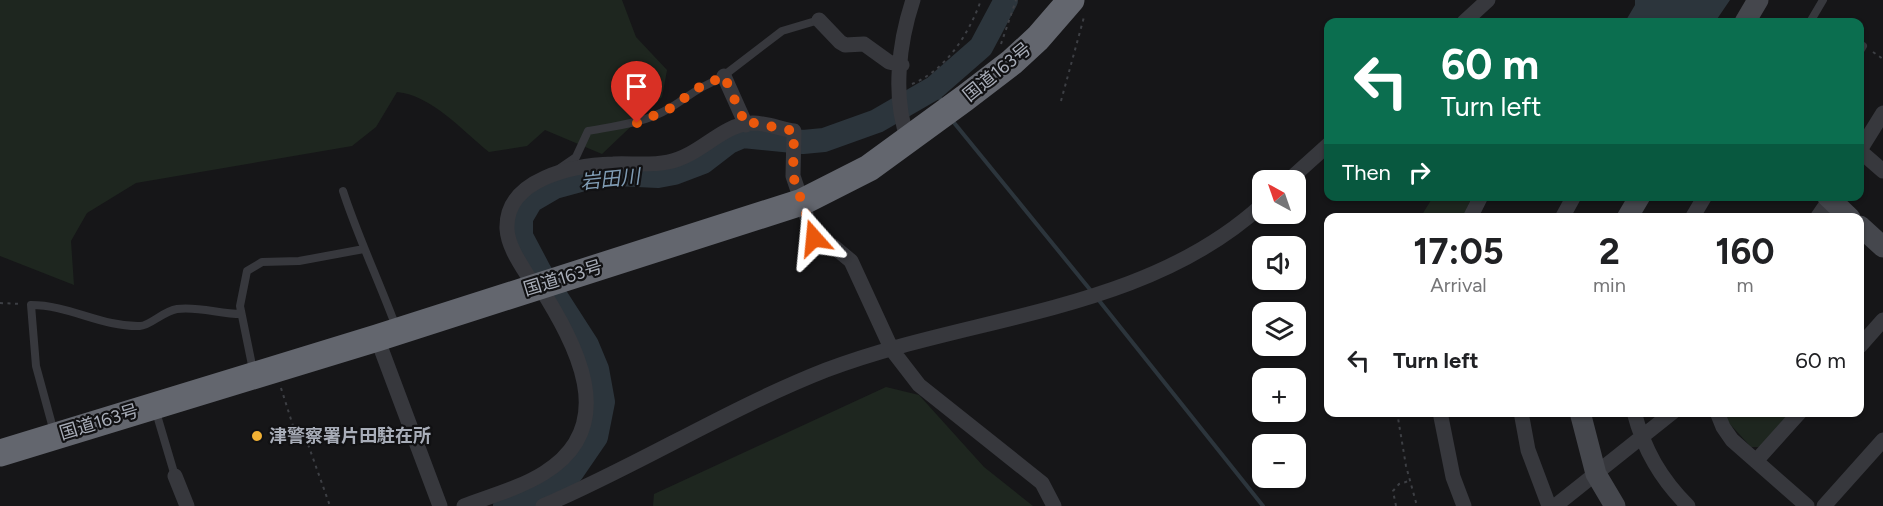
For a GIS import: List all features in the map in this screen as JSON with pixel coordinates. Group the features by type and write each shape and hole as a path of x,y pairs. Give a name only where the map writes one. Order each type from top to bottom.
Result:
{"highway":[{"name":"国道163号","path":"0,453 387,335 802,202 869,168 905,129 1002,70 1078,6"}],"street":[{"path":"905,129 898,90 904,33 913,0"},
{"path":"1468,18 1488,0"},
{"path":"1747,18 1758,0"},
{"path":"819,20 845,45 864,44 890,62 902,65"},
{"path":"724,76 746,125"},
{"path":"1864,144 1883,113"},
{"path":"464,506 546,472 569,453 583,429 587,400 583,374 566,330 543,284 509,238 508,222 519,196 537,182 551,176 610,164 669,162 698,152 727,130 754,123 794,131 793,176 814,238 821,248 833,246 850,261 892,350 919,385 1042,483 1054,506"},
{"path":"1299,170 1324,148"},
{"path":"1864,154 1883,171"},
{"path":"1833,201 1845,213"},
{"path":"543,506 801,381 861,358 1086,297 1162,270 1218,240 1252,213"},
{"path":"1864,230 1883,247"},
{"path":"1864,342 1883,321"},
{"path":"387,335 440,506"},
{"path":"1441,417 1453,477 1464,506"},
{"path":"1522,417 1528,450 1549,506"},
{"path":"1581,417 1596,474 1615,506"},
{"path":"1635,417 1641,439 1656,469 1688,506"},
{"path":"1555,506 1667,417"},
{"path":"1720,417 1732,440 1807,506"},
{"path":"1756,460 1795,417"},
{"path":"1824,506 1883,440"},
{"path":"175,476 187,506"}],"lane":[{"path":"1812,18 1823,0"},
{"path":"551,176 576,157 588,131 637,123 669,109 708,81 718,80 724,76 782,31 819,20"},
{"path":"343,190 364,249 380,282 387,335"},
{"path":"265,371 240,306 247,271 262,262 299,261 364,249"},
{"path":"55,436 36,366 31,305 65,308 92,320 140,326 178,308 242,314"},
{"path":"154,406 175,476"}],"path":[{"path":"898,90 933,72 950,56 964,36 981,0"},
{"path":"1002,70 998,60 998,51 1016,0"},
{"path":"1061,101 1078,6"},
{"path":"0,303 31,305"},
{"path":"265,371 295,432 304,433 330,506"},
{"path":"1398,417 1409,481 1417,506"},
{"path":"1396,506 1393,491 1399,484 1409,481"}],"shaded area":[{"path":"0,0 622,0 636,37 667,70 662,97 602,154 545,130 527,146 489,152 434,107 410,95 397,92 376,127 352,146 136,183 87,213 71,241 74,285 0,256"},
{"path":"1635,0 1730,0 1718,18 1627,18 1635,5"},
{"path":"1431,201 1470,201 1465,213 1423,213"},
{"path":"886,387 919,395 984,467 1033,506 653,506 654,494"},
{"path":"1727,417 1787,417 1760,447 1751,447 1729,423"}],"waterway":[{"name":"岩田川","path":"505,506 546,490 572,472 596,437 603,402 597,369 587,345 540,272 521,236 521,218 531,201 555,187 588,178 617,174 658,176 674,173 703,162 729,142 743,136 803,142 824,140 877,121 934,88 981,47 1006,0"},
{"path":"934,88 941,100"},
{"path":"951,119 1092,292"},
{"path":"1097,298 1263,506"}],"place":[{"name":"津警察署片田駐在所","path":"257,436"}],"route":[{"path":"637,123 669,109 708,81 712,82 724,76 746,125 754,123 794,131 793,176 814,238"}]}
